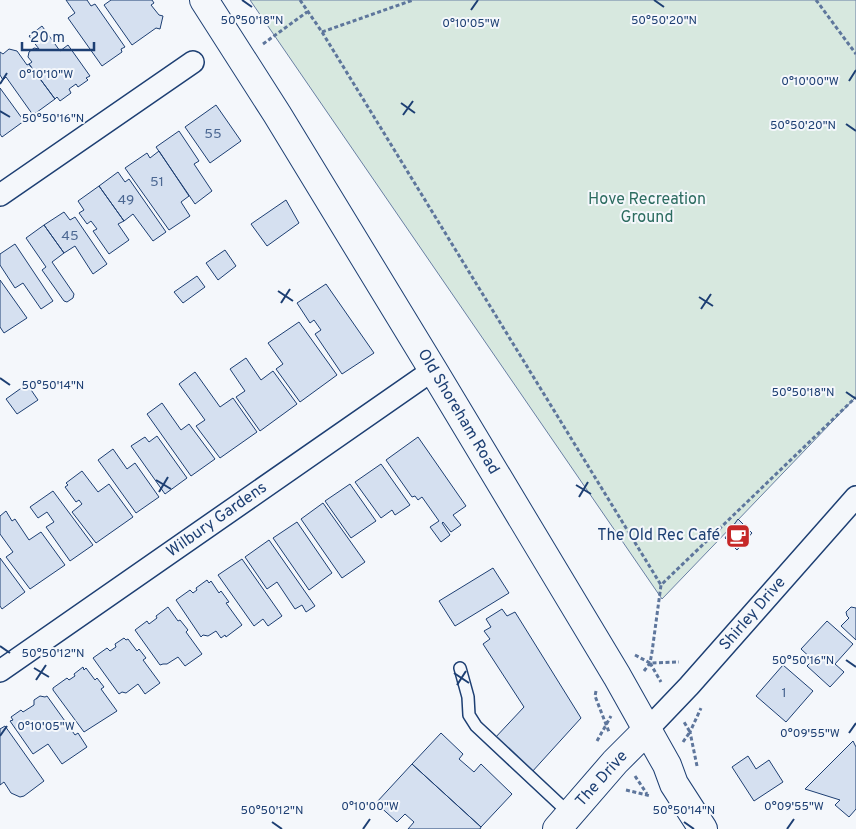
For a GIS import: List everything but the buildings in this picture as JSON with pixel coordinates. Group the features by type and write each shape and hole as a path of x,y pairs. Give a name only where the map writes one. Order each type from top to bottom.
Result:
{"main road":[{"name":"Old Shoreham Road","path":"204,0 277,114 433,370 647,730 667,765 674,784 703,829"},
{"name":"The Drive","path":"564,821 615,762 647,730"}],"street":[{"path":"0,195 193,62"},
{"name":"Wilbury Gardens","path":"0,671 433,370"},
{"name":"Shirley Drive","path":"647,730 712,661 856,497"}],"lane":[{"path":"460,668 468,697 469,715 476,726 564,821"}],"path":[{"path":"300,0 322,32 661,585"},
{"path":"322,32 413,0"},
{"path":"816,0 856,54"},
{"path":"260,39 263,45 308,12"},
{"path":"650,663 661,585 856,397"},
{"path":"606,660 630,653 650,663 712,661"},
{"path":"697,768 690,732 705,700"}],"green space":[{"name":"Hove Recreation Ground","path":"250,0 856,0 856,397 662,599"}],"place":[{"name":"The Old Rec Café","path":"738,536"}]}
